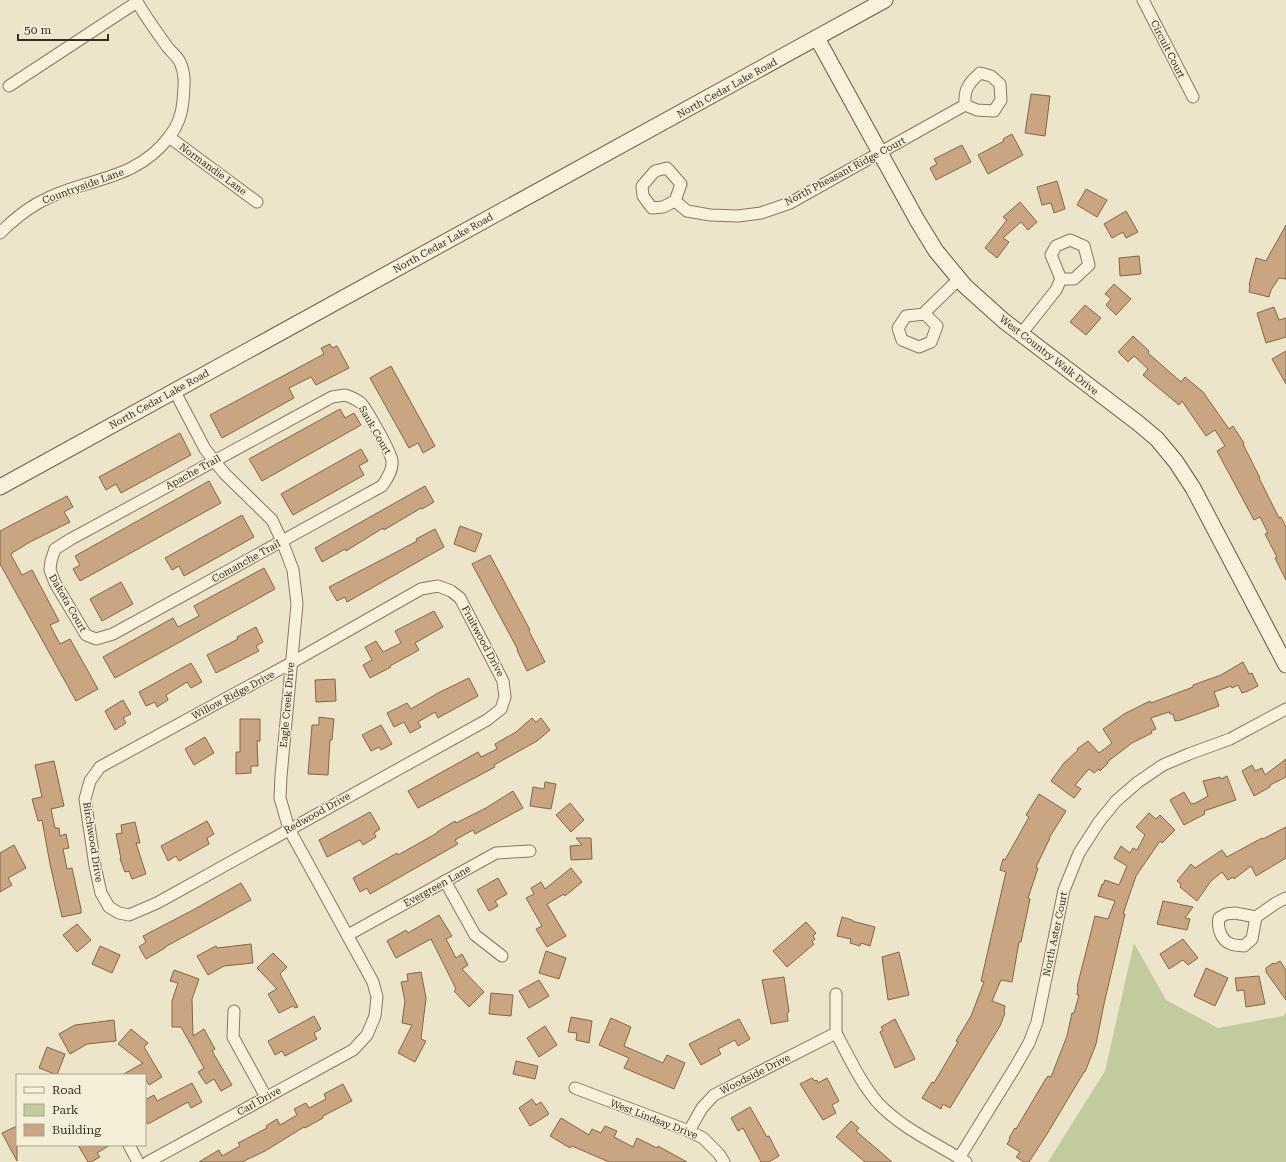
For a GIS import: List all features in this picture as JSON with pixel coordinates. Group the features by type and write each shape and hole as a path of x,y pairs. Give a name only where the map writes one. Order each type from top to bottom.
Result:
{"main road":[{"name":"North Cedar Lake Road","path":"1,485 886,0"},
{"name":"West Country Walk Drive","path":"817,38 917,220 936,251 959,279 1004,321 1157,439 1176,462 1193,488 1286,665"}],"street":[{"name":"Circuit Court","path":"1143,0 1193,97"},
{"path":"9,86 136,1"},
{"name":"Normandie Lane","path":"128,169 142,163 161,148 175,129 183,108 185,80 179,61 136,1"},
{"name":"North Pheasant Ridge Court","path":"675,201 687,211 710,215 738,216 761,213 790,203 965,105"},
{"name":"Normandie Lane","path":"169,137 257,202"},
{"name":"Countryside Lane","path":"1,230 38,203 71,188 117,175 128,169"},
{"path":"925,314 926,311 959,279"},
{"path":"1021,334 1056,290 1061,279"},
{"name":"Eagle Creek Drive","path":"174,390 205,448 214,461 224,474 272,520 293,570 297,604 280,798 289,829 373,982 377,997 375,1016 367,1035"},
{"name":"Apache Trail","path":"51,561 55,549 71,539 332,397 344,395"},
{"name":"Sauk Court","path":"344,395 355,398 362,404 387,447 392,461 390,475"},
{"name":"Comanche Trail","path":"96,639 113,634 382,486 390,475"},
{"name":"Dakota Court","path":"51,561 50,570 55,583 86,635 96,639"},
{"name":"Willow Ridge Drive","path":"100,767 291,663 421,589 438,586 451,591"},
{"name":"Fruitwood Drive","path":"451,591 460,598 503,681 505,697"},
{"name":"Redwood Drive","path":"119,913 129,915 157,903 487,720 501,709 505,697"},
{"name":"North Aster Court","path":"962,1160 1029,1043 1037,1022 1064,890 1079,852 1099,822 1116,801 1138,782 1163,765 1230,739 1286,709"},
{"name":"Birchwood Drive","path":"100,767 90,781 85,800 95,866 101,893 109,907 119,913"},
{"name":"Evergreen Lane","path":"348,935 496,853 530,851"},
{"path":"445,881 474,935 502,956"},
{"path":"1256,918 1276,903 1286,898"},
{"path":"836,994 836,1033 867,1089 880,1104 902,1123 962,1160"},
{"path":"234,1011 233,1037 266,1097"},
{"name":"Woodside Drive","path":"689,1131 702,1108 714,1095 836,1033"},
{"name":"Carl Drive","path":"148,1162 353,1050 367,1035"},
{"name":"West Lindsay Drive","path":"575,1088 689,1131 703,1138 719,1154 724,1162"},
{"path":"130,1146 138,1162"}],"green space":[{"path":"1134,943 1166,1000 1218,1028 1283,1016 1286,1013 1286,1162 1048,1162 1105,1071"}],"building":[{"path":"1031,94 1050,96 1045,136 1025,133"},
{"path":"1012,134 1023,155 988,174 978,155 1004,141 1003,139"},
{"path":"962,145 971,162 936,180 930,168 937,164 934,159"},
{"path":"1057,181 1065,209 1054,213 1051,203 1042,205 1037,187"},
{"path":"1086,189 1107,200 1097,217 1077,205"},
{"path":"1020,202 1037,222 1028,230 1021,222 1003,238 1009,242 997,258 985,248 1007,220 1003,217"},
{"path":"1126,211 1138,232 1126,238 1123,232 1112,238 1104,224"},
{"path":"1286,225 1286,279 1279,278 1271,290 1269,297 1249,292 1249,285 1256,258 1266,261"},
{"path":"1139,256 1141,274 1120,276 1119,258"},
{"path":"1114,284 1131,299 1116,315 1106,305 1111,299 1105,294"},
{"path":"1085,305 1101,318 1086,335 1070,322"},
{"path":"1274,307 1279,320 1286,318 1286,337 1266,343 1257,313"},
{"path":"1133,336 1149,351 1148,353 1181,382 1185,377 1203,392 1229,429 1233,426 1244,443 1243,444 1279,518 1281,517 1286,527 1286,580 1275,558 1277,557 1265,534 1268,533 1260,517 1254,520 1217,451 1225,446 1215,430 1206,436 1182,401 1179,405 1143,375 1148,369 1134,356 1128,362 1118,352"},
{"path":"330,344 332,348 337,346 349,368 316,385 311,377 289,388 294,398 222,438 210,415 324,354 321,348"},
{"path":"1286,351 1286,384 1272,359"},
{"path":"391,366 435,446 423,453 418,443 409,448 370,378"},
{"path":"340,409 345,418 354,413 361,425 262,481 249,459"},
{"path":"180,433 191,455 121,493 116,484 106,490 99,477"},
{"path":"361,449 368,461 359,466 364,475 293,515 281,494"},
{"path":"209,481 221,503 80,581 73,569 80,565 75,556"},
{"path":"425,486 434,502 384,530 383,528 346,551 345,549 322,562 315,548"},
{"path":"67,496 73,507 64,512 70,522 30,542 11,555 22,575 32,570 59,621 50,625 60,644 70,639 98,689 76,701 0,564 0,531"},
{"path":"242,515 254,537 184,576 179,566 172,570 165,558"},
{"path":"460,526 482,534 475,552 454,544"},
{"path":"435,529 444,547 347,602 345,597 337,601 329,587 417,541 416,539"},
{"path":"490,555 530,630 529,631 545,662 527,671 518,650 472,564"},
{"path":"264,568 275,589 115,678 103,657 173,618 178,627 199,616 194,606"},
{"path":"121,582 133,604 102,621 90,599"},
{"path":"434,611 443,627 415,643 419,650 370,678 363,665 372,660 365,647 376,641 383,652 401,643 395,631"},
{"path":"256,627 263,642 256,646 259,651 216,673 207,655 238,639 237,637"},
{"path":"1243,662 1249,674 1252,673 1258,686 1242,693 1238,685 1214,692 1219,706 1181,720 1175,721 1173,714 1170,714 1169,712 1151,718 1156,729 1151,731 1152,733 1132,743 1107,762 1108,763 1100,771 1099,769 1094,773 1089,769 1075,785 1081,789 1074,798 1051,781 1064,763 1078,750 1077,749 1088,741 1099,753 1112,743 1103,729 1124,714 1150,701 1151,703 1221,675"},
{"path":"191,663 202,682 191,688 187,682 166,695 168,700 157,707 155,702 146,706 139,692"},
{"path":"469,678 478,696 438,718 435,712 418,722 421,727 410,733 404,722 394,727 387,713 407,703 411,709 438,693"},
{"path":"335,679 336,701 316,702 315,680"},
{"path":"123,700 131,714 123,718 126,723 115,730 105,711"},
{"path":"319,717 334,719 332,740 330,740 328,775 308,774 312,725 319,725"},
{"path":"532,718 536,722 541,718 550,730 537,741 494,765 495,767 418,808 408,791 478,752 481,757 497,749 495,744 516,732"},
{"path":"240,719 260,719 260,741 257,741 258,766 251,766 251,773 236,774 236,752 240,752"},
{"path":"381,725 392,744 381,750 379,747 371,751 362,735"},
{"path":"205,737 214,753 194,765 185,749"},
{"path":"1286,759 1286,777 1270,785 1270,787 1254,796 1242,771 1252,765 1255,771 1262,768 1265,775"},
{"path":"54,761 64,806 51,809 55,828 59,828 60,836 66,834 69,848 63,849 67,869 72,868 81,909 81,913 62,917 42,820 38,821 32,799 42,797 35,765"},
{"path":"1227,776 1236,800 1204,811 1205,814 1184,825 1170,800 1184,792 1191,804 1194,804 1208,796 1203,781 1220,777 1221,779"},
{"path":"545,782 556,784 551,809 530,806 533,787 544,789"},
{"path":"513,791 523,808 475,834 473,830 455,840 458,844 370,894 367,888 360,892 353,878 397,853 398,855 455,821 456,823 486,808"},
{"path":"1039,794 1066,811 1049,838 1036,867 1038,868 1028,898 1030,899 1021,942 1019,942 1012,982 1001,980 992,1001 1005,1006 1005,1013 1000,1026 950,1108 943,1104 941,1109 922,1098 932,1082 934,1083 971,1016 984,982 981,981 1006,872 1000,870 1003,859 1005,860 1029,817 1026,815"},
{"path":"570,803 584,820 571,832 556,815"},
{"path":"370,812 380,829 374,833 376,837 363,845 360,840 327,857 319,840"},
{"path":"1149,813 1156,819 1160,815 1175,830 1162,843 1160,841 1136,876 1123,914 1125,914 1096,1044 1085,1072 1029,1162 1024,1162 1016,1157 1020,1152 1007,1144 1010,1139 1009,1138 1015,1128 1016,1129 1045,1080 1048,1076 1051,1077 1067,1036 1072,1013 1074,1013 1079,995 1077,995 1077,987 1095,916 1108,919 1115,901 1098,896 1102,884 1103,885 1105,880 1119,885 1127,866 1114,858 1121,846 1130,853 1133,848 1137,850 1145,835 1136,827"},
{"path":"207,821 214,834 207,838 209,844 179,861 176,856 168,861 161,846"},
{"path":"135,822 140,843 136,843 146,874 132,879 129,871 125,872 120,859 116,834 122,833 121,825"},
{"path":"1286,827 1286,858 1256,876 1251,866 1234,879 1233,877 1228,880 1222,872 1211,881 1197,901 1180,887 1181,884 1177,881 1191,864 1195,868 1222,850 1227,857"},
{"path":"576,838 591,838 592,859 571,860 570,846 582,845"},
{"path":"14,845 26,868 8,878 12,885 0,892 0,853"},
{"path":"571,868 582,882 565,896 564,894 547,904 566,936 547,947 536,929 542,926 526,898 534,894 531,888 541,882 545,889"},
{"path":"498,878 507,894 495,901 498,906 489,911 477,890"},
{"path":"241,883 251,900 146,959 139,947 146,942 143,936"},
{"path":"1163,901 1193,907 1185,918 1190,919 1187,930 1157,924"},
{"path":"439,915 452,936 446,939 456,958 462,954 468,965 462,969 484,992 469,1007 454,991 456,989 431,939 396,958 387,941 406,930 408,933"},
{"path":"842,917 875,927 870,946 861,943 860,946 850,943 851,939 837,936"},
{"path":"806,922 816,933 813,936 815,939 812,942 814,944 787,967 773,951"},
{"path":"77,924 91,940 77,952 63,935"},
{"path":"1183,939 1198,958 1188,965 1183,960 1169,969 1160,954"},
{"path":"251,944 253,963 224,966 208,975 197,956 216,946 217,948"},
{"path":"100,946 120,955 112,973 92,964"},
{"path":"546,951 566,958 559,979 539,973"},
{"path":"899,952 909,995 888,1000 882,957"},
{"path":"273,953 287,967 280,974 298,1007 295,1008 293,1006 279,1013 268,994 277,989 257,968"},
{"path":"1280,961 1286,970 1286,1000 1266,972 1266,968 1273,963 1275,964"},
{"path":"1206,968 1228,978 1215,1006 1194,996"},
{"path":"174,970 199,979 192,999 193,1036 204,1029 215,1049 212,1051 232,1085 221,1091 214,1079 206,1084 198,1072 204,1068 181,1027 172,1027 172,1001 178,983 170,981"},
{"path":"421,972 426,998 421,1039 426,1041 415,1062 398,1053 412,1025 402,1023 405,1001 401,982 408,981 407,974"},
{"path":"1259,976 1265,1004 1246,1007 1244,990 1237,991 1235,978"},
{"path":"784,977 789,1012 787,1013 788,1021 771,1024 762,980"},
{"path":"539,980 549,996 529,1008 519,991"},
{"path":"491,993 513,995 511,1016 489,1014"},
{"path":"314,1016 321,1029 314,1033 317,1039 285,1056 282,1051 275,1055 268,1041"},
{"path":"571,1017 592,1021 589,1043 576,1040 577,1033 568,1032"},
{"path":"611,1018 631,1027 624,1046 663,1063 667,1055 685,1063 674,1089 624,1068 629,1058 599,1045"},
{"path":"739,1019 750,1039 738,1046 735,1040 718,1049 721,1054 701,1065 689,1044"},
{"path":"895,1019 915,1059 895,1068 880,1032 883,1030 881,1027"},
{"path":"114,1020 116,1041 87,1044 70,1054 59,1034 75,1025"},
{"path":"545,1026 557,1045 539,1057 527,1038"},
{"path":"131,1029 148,1043 144,1047 162,1077 149,1085 146,1080 146,1074 124,1074 143,1063 118,1044"},
{"path":"47,1047 65,1054 57,1074 39,1068"},
{"path":"516,1061 538,1066 535,1079 513,1074"},
{"path":"812,1078 815,1081 817,1080 818,1083 827,1078 839,1101 832,1105 836,1113 823,1120 800,1084"},
{"path":"192,1083 202,1102 191,1108 188,1102 148,1124 146,1121 146,1099 154,1095 157,1101"},
{"path":"343,1084 352,1101 323,1116 323,1118 305,1128 304,1127 265,1151 242,1162 199,1162 219,1150 222,1156 240,1146 238,1143 267,1128 266,1126 277,1119 280,1125 297,1115 294,1109 306,1103 309,1108 326,1099 324,1094"},
{"path":"532,1099 536,1105 541,1102 549,1114 530,1126 519,1108"},
{"path":"750,1107 767,1137 769,1136 779,1156 769,1162 761,1162 743,1128 738,1131 731,1118"},
{"path":"561,1118 589,1135 592,1129 601,1133 605,1126 617,1131 614,1137 633,1147 637,1138 657,1148 658,1146 687,1162 609,1162 572,1146 570,1148 550,1136"},
{"path":"851,1121 859,1128 856,1131 892,1162 865,1162 836,1137"},
{"path":"16,1126 17,1161 2,1133"},
{"path":"79,1146 108,1146 97,1153 100,1157 88,1162"}]}
